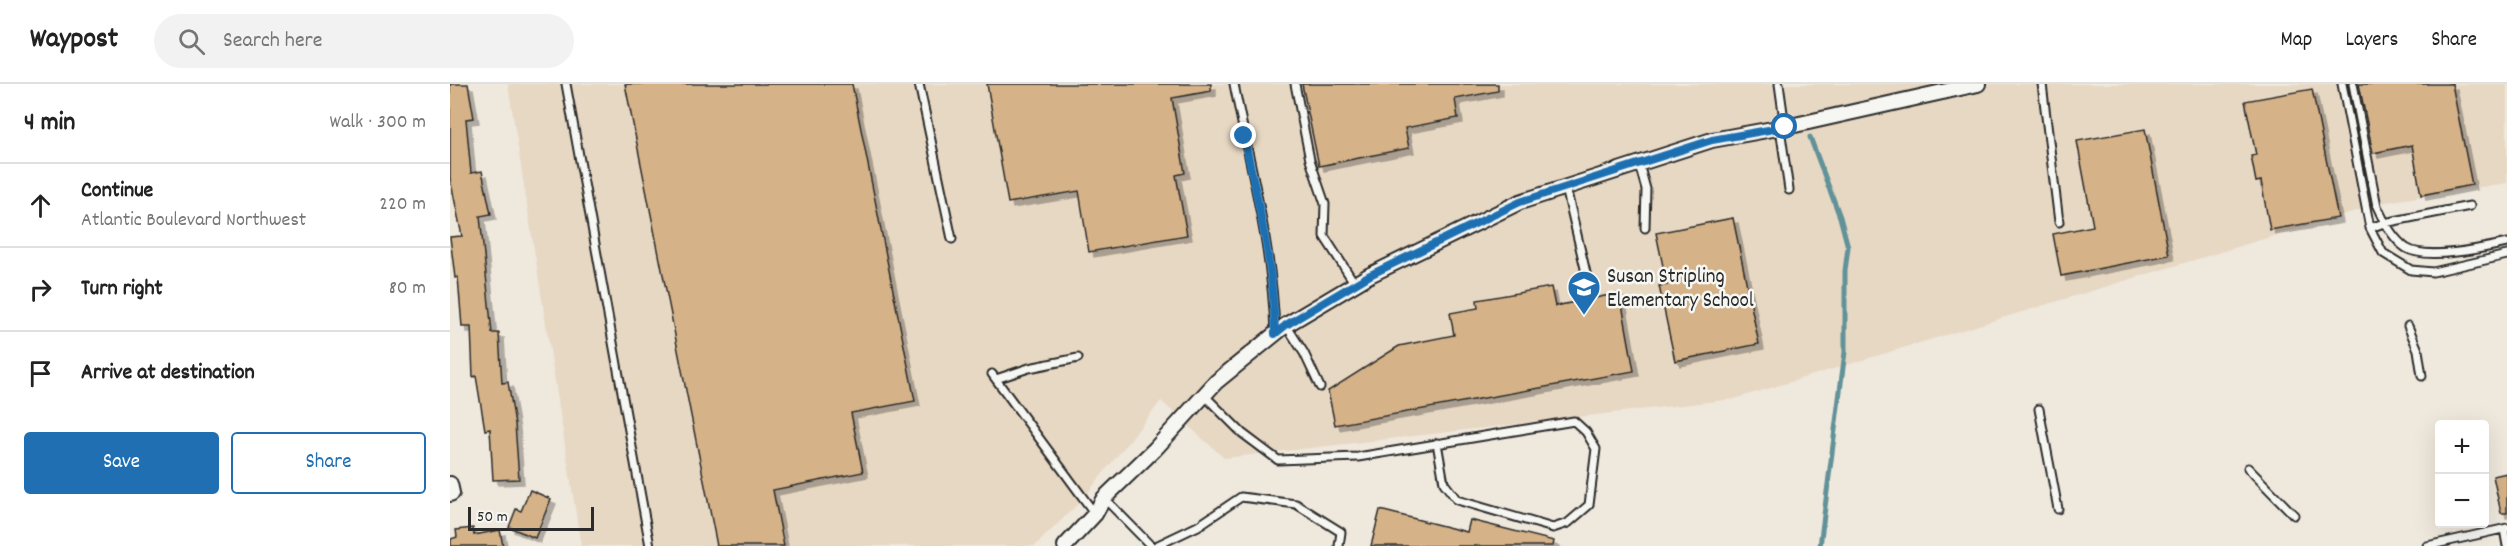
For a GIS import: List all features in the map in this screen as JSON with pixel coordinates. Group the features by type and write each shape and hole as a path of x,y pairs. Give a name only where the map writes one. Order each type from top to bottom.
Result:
{"street":[{"path":"1065,546 1095,514 1104,498 1155,449 1216,382 1280,330 1355,284 1520,202 1712,140 1787,127 1978,84"},
{"path":"450,484 452,493 450,494"}],"lane":[{"path":"566,84 650,546"},
{"path":"919,84 952,239"},
{"path":"1234,84 1265,233 1280,330 1304,353 1320,387"},
{"path":"1295,84 1310,160 1325,204 1324,236 1355,284"},
{"path":"1779,84 1787,127 1789,190"},
{"path":"2042,84 2060,222"},
{"path":"2342,84 2370,228 2383,253 2411,270 2433,272 2507,255"},
{"path":"2354,84 2377,206 2384,223 2406,248 2430,254 2472,250 2507,243"},
{"path":"1639,164 1646,189 1645,228"},
{"path":"1566,188 1587,277"},
{"path":"2370,228 2384,223 2470,206"},
{"path":"2408,326 2418,350 2422,376"},
{"path":"1078,358 994,377 1095,514"},
{"path":"1204,396 1242,433 1278,460 1358,457 1437,443 1574,421 1586,432 1596,449 1589,504 1568,523 1553,528 1457,500 1444,483 1437,443"},
{"path":"2039,409 2058,509"},
{"path":"2248,468 2294,515"},
{"path":"1156,546 1197,526 1241,497 1296,504 1341,532 1340,546"},
{"path":"1104,498 1150,546"},
{"path":"2427,546 2506,529 2507,546"}],"shaded area":[{"path":"508,84 2507,84 2507,183 2386,202 1734,399 1224,458 1161,401 1081,501 1035,546 581,546"}],"building":[{"path":"450,84 468,84 474,118 466,119 471,173 482,171 491,214 480,216 492,333 499,333 502,383 508,382 515,424 519,479 493,480 490,429 485,430 476,376 473,377 471,327 462,327 458,277 455,278 450,237 462,236 450,178"},
{"path":"625,84 852,84 915,401 851,413 863,472 773,490 784,546 717,546"},
{"path":"987,84 1211,84 1211,91 1172,98 1185,173 1176,175 1187,235 1089,252 1079,191 1008,203"},
{"path":"1302,84 1498,84 1498,91 1455,99 1458,118 1405,128 1409,148 1319,166"},
{"path":"2359,84 2452,84 2472,185 2421,195 2412,145 2373,153"},
{"path":"2312,89 2338,218 2270,230 2261,181 2256,182 2251,156 2256,155 2245,101"},
{"path":"2145,129 2169,255 2061,276 2053,234 2093,226 2077,141"},
{"path":"1733,218 1759,344 1675,361 1659,286 1667,285 1656,233"},
{"path":"1551,287 1555,306 1620,293 1634,371 1335,425 1328,391 1399,346 1454,335 1450,313 1478,308 1477,300"},
{"path":"2507,473 2507,513 2501,513 2493,476"},
{"path":"530,490 551,499 535,538 509,527 516,509 521,511"},
{"path":"1380,510 1467,532 1470,520 1554,541 1553,546 1371,546"},
{"path":"473,528 474,535 500,530 503,546 451,546 451,539 457,537 456,530"}],"waterway":[{"path":"1810,137 1840,217 1848,247 1845,271 1845,352 1820,546"}],"place":[{"name":"Susan Stripling Elementary School","path":"1584,316"}],"route":[{"path":"1244,136 1265,233 1274,294 1275,334 1286,325 1370,275 1520,202 1712,140 1785,127"}]}
